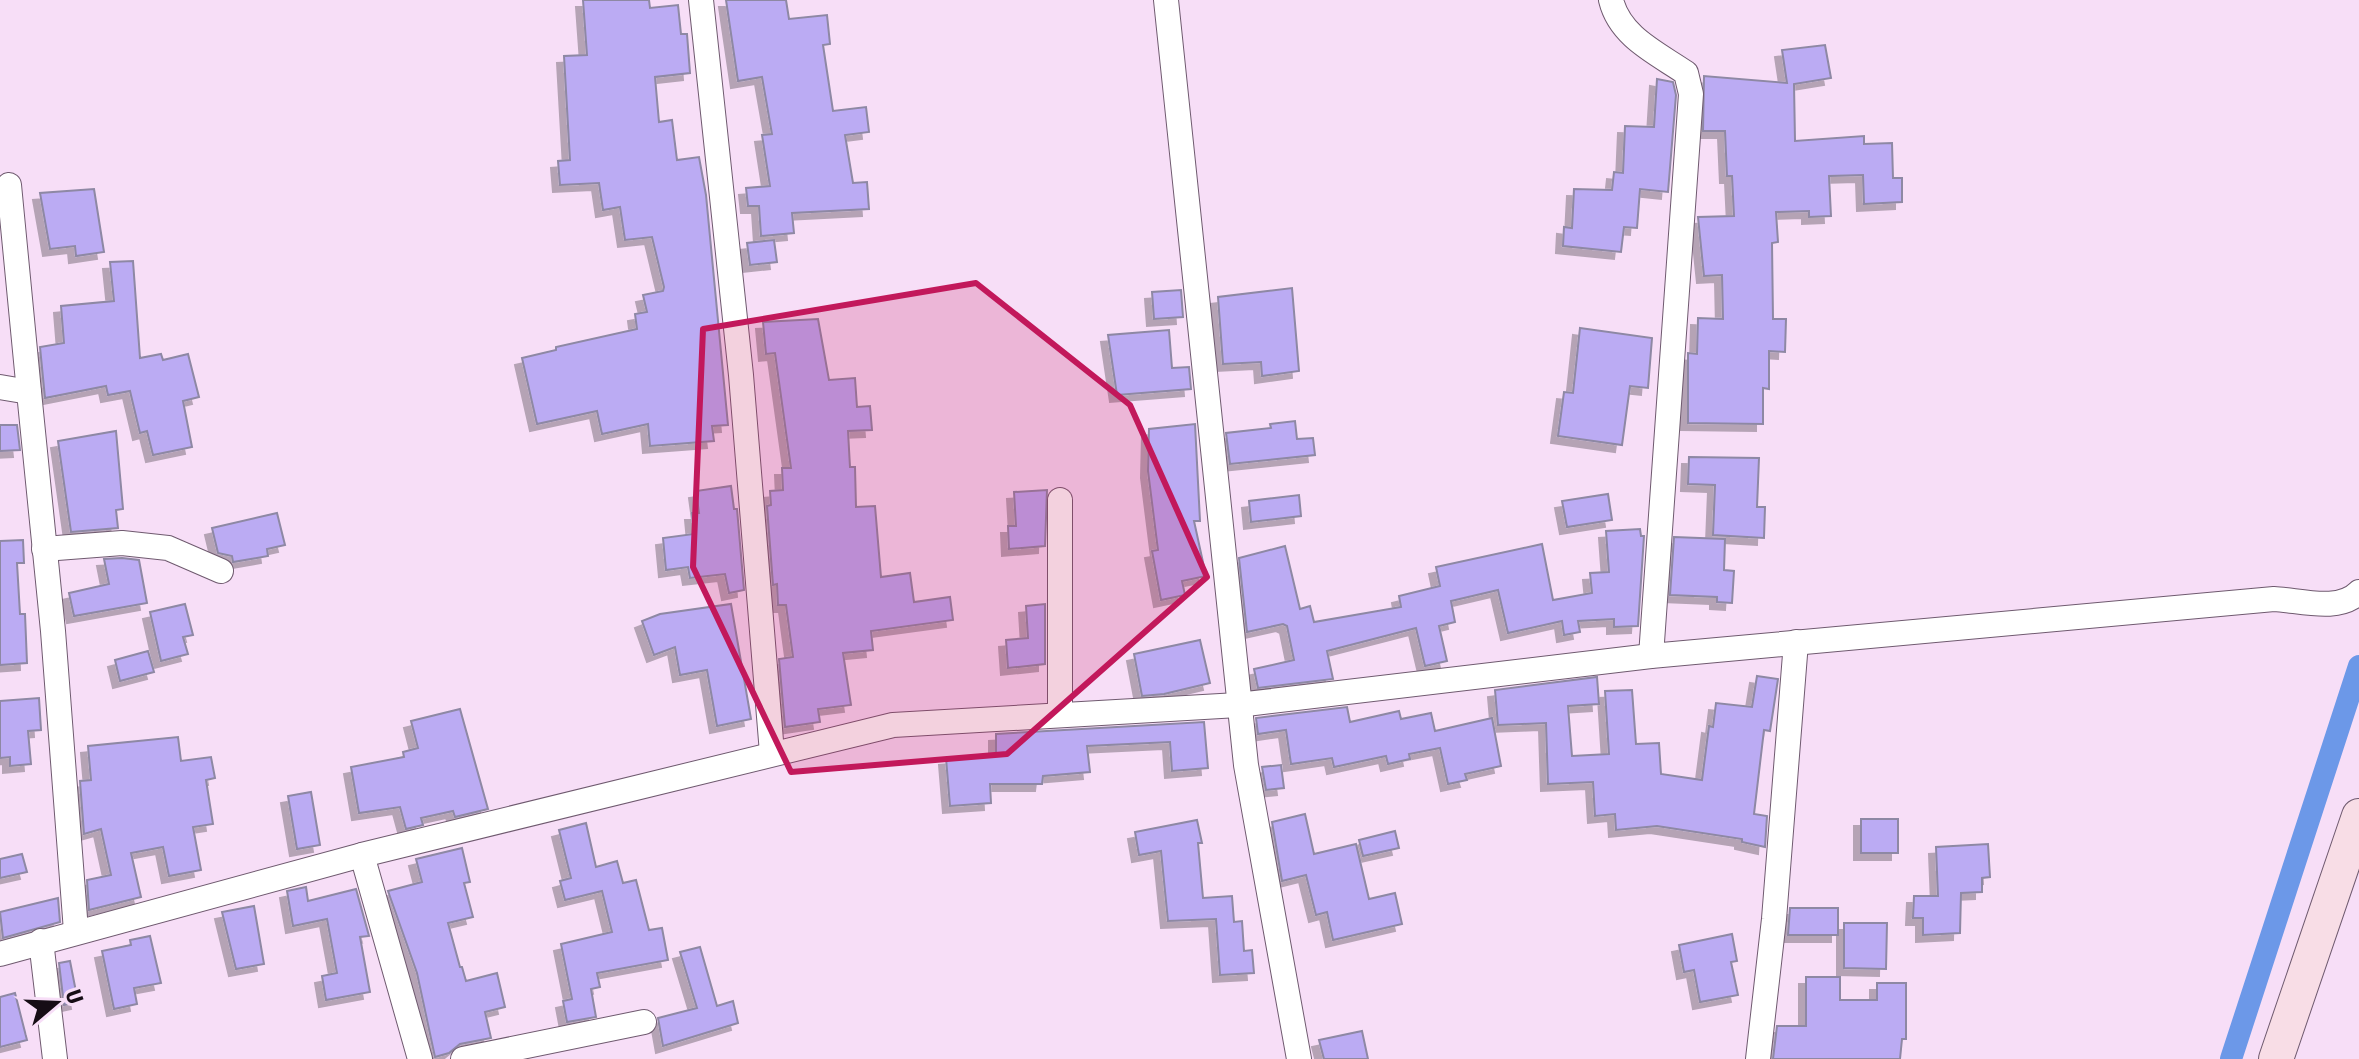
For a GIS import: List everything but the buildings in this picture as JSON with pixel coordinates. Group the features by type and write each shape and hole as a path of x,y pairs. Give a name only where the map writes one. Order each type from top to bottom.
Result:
{"street":[{"path":"701,0 741,375 772,753"},
{"path":"1166,0 1238,705 1299,1059"},
{"path":"1611,0 1616,17 1627,32 1686,73 1691,94 1651,656"},
{"path":"9,185 76,931"},
{"path":"0,387 29,392"},
{"path":"1060,500 1060,713"},
{"path":"44,549 122,543 168,548 221,571"},
{"path":"0,954 362,855 893,725 1238,705 1796,642 2261,600 2331,603 2353,598 2359,592"},
{"path":"1758,1059 1774,919 1796,642"},
{"path":"2276,1059 2359,816"},
{"path":"362,855 420,1059"},
{"path":"41,941 55,1059"},
{"path":"463,1059 644,1022"}],"highlighted area":[{"path":"976,283 1130,405 1207,577 1007,754 791,772 693,567 703,329"}],"waterway":[{"path":"2231,1059 2359,666"}]}
